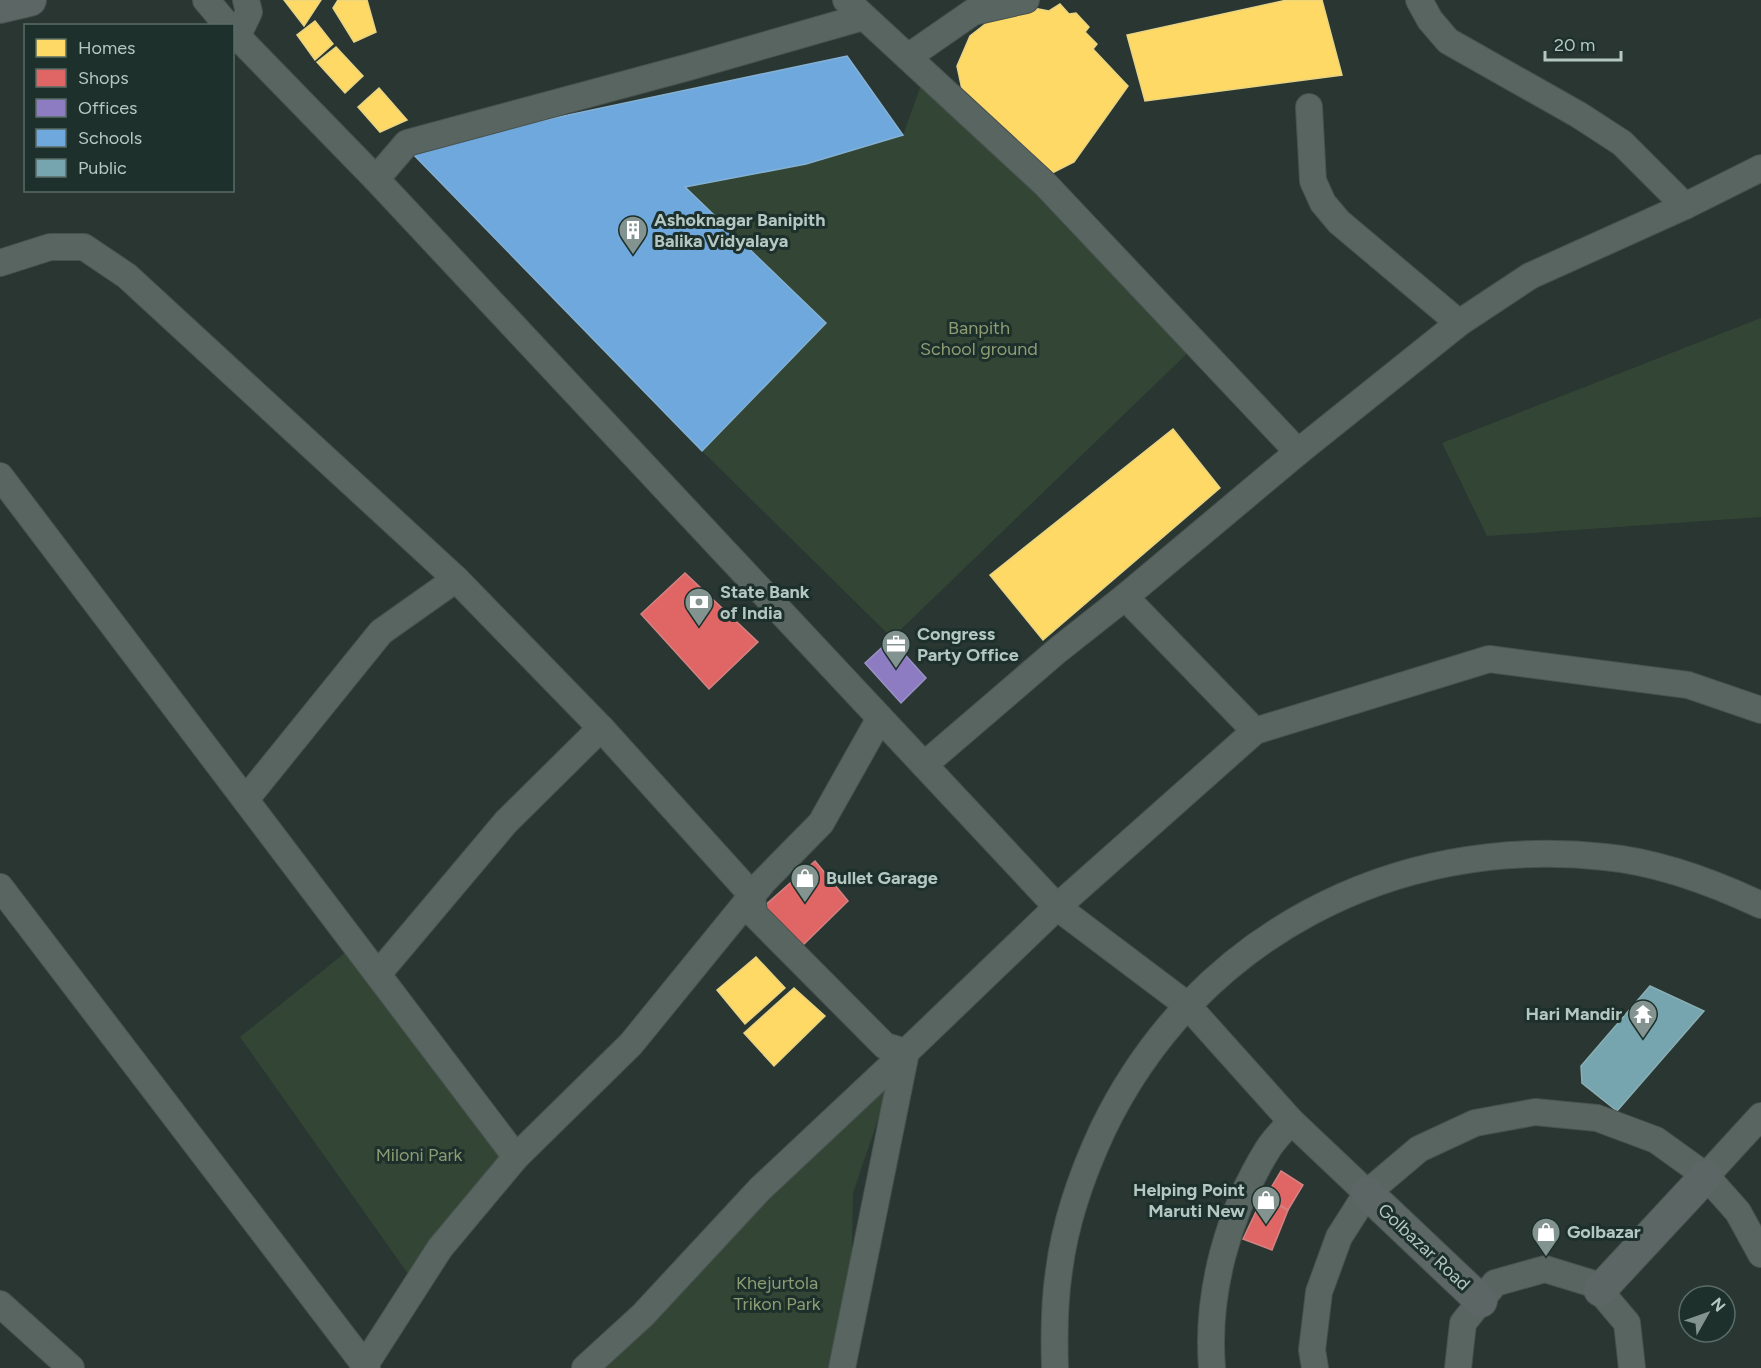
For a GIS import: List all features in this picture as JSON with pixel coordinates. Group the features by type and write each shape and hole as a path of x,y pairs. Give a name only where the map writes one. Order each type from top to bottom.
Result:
{"main road":[{"path":"0,7 30,0"},
{"path":"1600,1290 1706,1176"},
{"name":"Golbazar Road","path":"1367,1193 1481,1301"}],"street":[{"path":"206,0 227,24"},
{"path":"234,30 249,12 246,0"},
{"path":"908,57 973,12 1026,0"},
{"path":"1419,0 1430,20 1448,41 1579,115 1622,143 1685,206"},
{"path":"376,179 407,143 689,67 855,8 1046,185 1298,452"},
{"path":"234,32 376,179 1057,907 1187,1005 1292,1120 1367,1193"},
{"path":"1308,107 1313,181 1323,202 1339,222 1459,323"},
{"path":"924,765 1058,650 1459,323 1530,276 1685,206 1761,168"},
{"path":"0,262 50,247 84,246 127,276 456,579 601,728 752,895 754,914 885,1046 906,1052"},
{"path":"0,476 516,1157"},
{"path":"246,799 381,632 456,579"},
{"path":"1125,597 1255,731"},
{"path":"585,1368 643,1315 760,1189 1057,907 1255,731 1489,659 1688,685 1761,710"},
{"path":"0,887 365,1367 440,1248 516,1157 631,1044 752,895 821,823 880,718"},
{"path":"378,974 506,822 601,728"},
{"path":"1055,1368 1054,1329 1059,1270 1071,1211 1091,1155 1117,1101 1149,1051 1187,1005 1239,959 1276,932 1326,903 1379,881 1435,865 1492,855 1549,853 1607,857 1664,868 1719,885 1761,904"},
{"path":"842,1368 906,1052"},
{"path":"1315,1368 1312,1350 1318,1292 1339,1238 1367,1193 1419,1149 1475,1123 1535,1112 1597,1118 1656,1140 1706,1176 1738,1212 1761,1254"},
{"path":"1706,1176 1761,1116"},
{"path":"1212,1368 1209,1340 1220,1265 1235,1216 1269,1147 1292,1120"},
{"path":"1458,1368 1462,1323 1496,1283 1545,1269 1594,1284 1600,1290 1627,1323 1632,1368"},
{"path":"0,1304 71,1368"}],"green space":[{"name":"Banpith School ground","path":"925,74 1197,344 892,638 702,451 826,323 685,187 806,164 903,135"},
{"path":"1761,318 1761,517 1487,536 1442,443"},
{"name":"Miloni Park","path":"356,944 516,1157 416,1285 240,1037"},
{"name":"Khejurtola Trikon Park","path":"892,1078 853,1193 849,1368 599,1368 729,1236"}],"building: Homes":[{"path":"284,0 321,0 304,26"},
{"path":"338,0 367,0 376,32 354,42 333,8"},
{"path":"1287,0 1322,0 1342,75 1145,101 1127,35"},
{"path":"1060,4 1069,14 1076,13 1089,27 1085,32 1097,44 1093,49 1128,86 1074,162 1052,173 963,94 957,66 970,36 997,15 1023,6 1049,11"},
{"path":"315,21 333,44 315,60 297,35"},
{"path":"336,47 363,76 345,93 317,62"},
{"path":"379,88 407,120 380,132 358,107"},
{"path":"1173,429 1220,488 1043,640 990,575"},
{"path":"756,957 785,988 745,1024 717,990"},
{"path":"794,988 825,1016 774,1066 744,1033"}],"building: Shops":[{"name":"State Bank of India","path":"685,573 758,642 709,689 641,614"},
{"name":"Bullet Garage","path":"815,861 848,901 799,949 762,908"},
{"path":"1281,1171 1303,1185 1288,1210 1266,1196"},
{"name":"Helping Point Maruti New","path":"1267,1200 1288,1210 1272,1250 1243,1239 1260,1203"}],"building: Offices":[{"name":"Congress Party Office","path":"888,642 899,648 926,678 901,703 865,663"}],"building: Schools":[{"name":"Ashoknagar Banipith Balika Vidyalaya","path":"847,56 903,135 806,164 685,187 826,323 702,451 408,149"}],"building: Public":[{"name":"Hari Mandir","path":"1650,986 1704,1011 1617,1111 1582,1083 1581,1066"}],"place":[{"name":"Ashoknagar Banipith Balika Vidyalaya","path":"633,256"},
{"name":"State Bank of India","path":"699,628"},
{"name":"Congress Party Office","path":"896,670"},
{"name":"Bullet Garage","path":"805,904"},
{"name":"Hari Mandir","path":"1643,1040"},
{"name":"Helping Point Maruti New","path":"1266,1226"},
{"name":"Golbazar","path":"1546,1258"}]}
